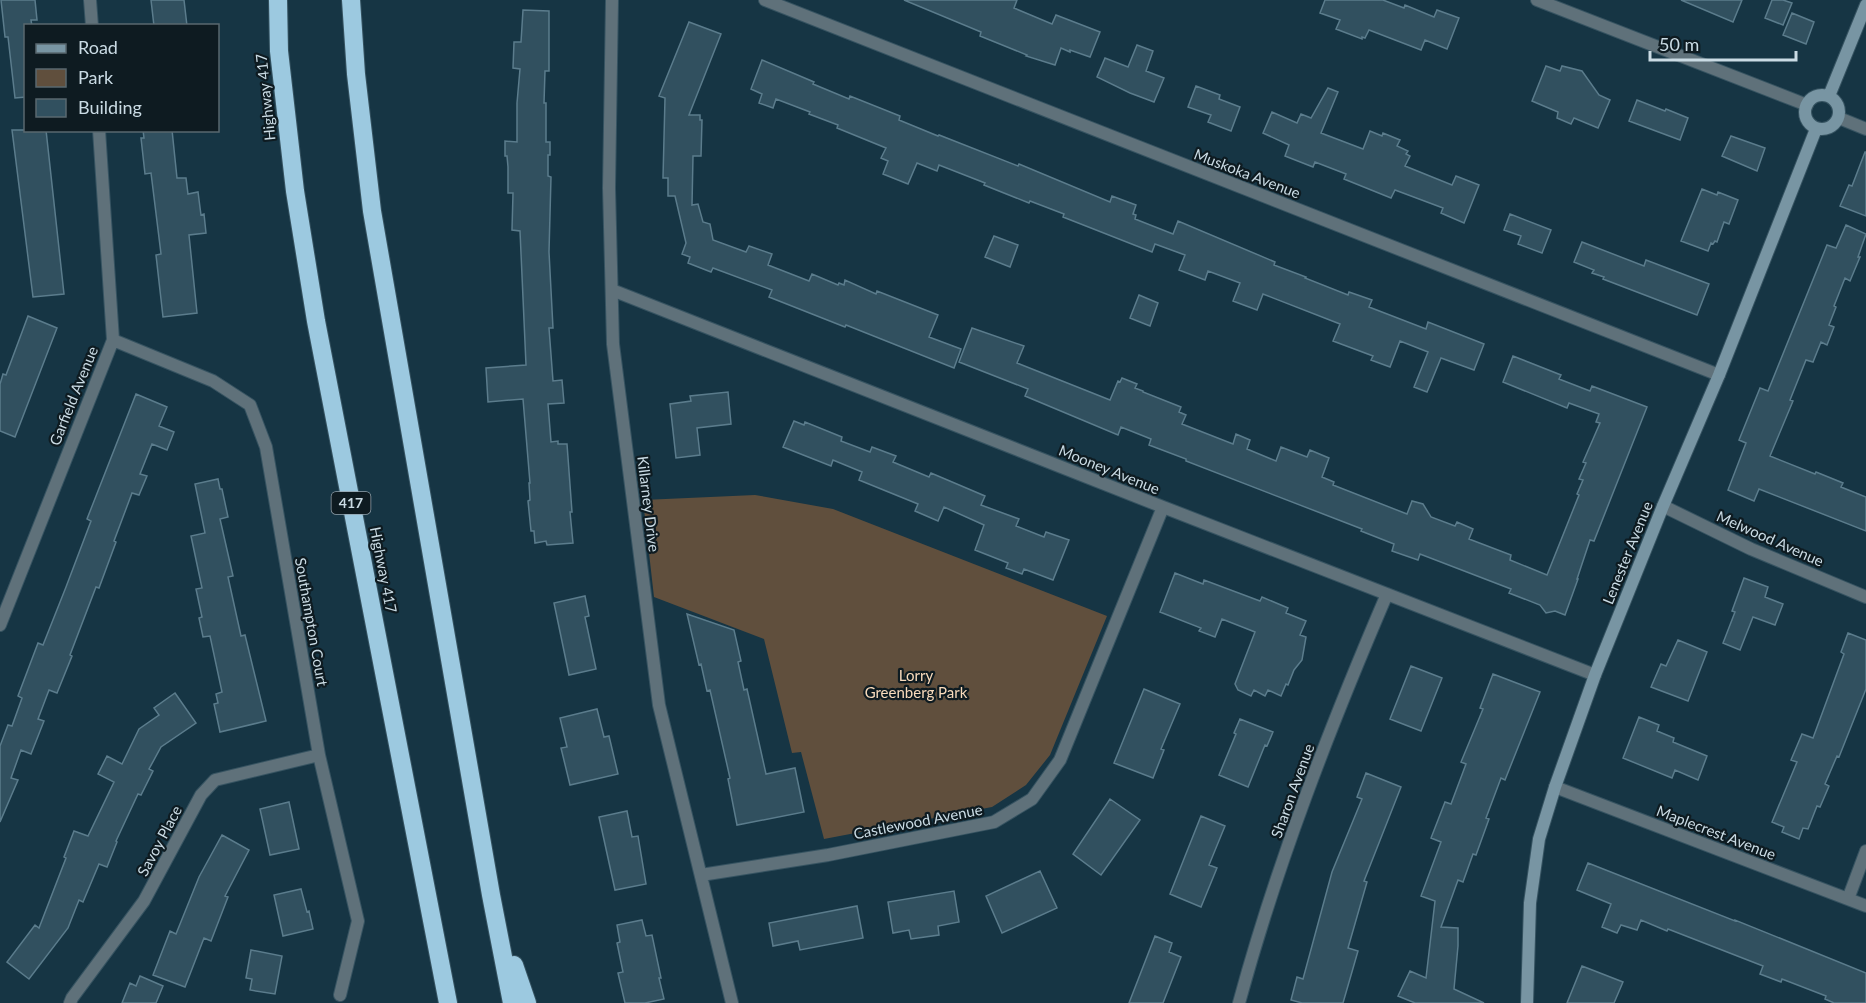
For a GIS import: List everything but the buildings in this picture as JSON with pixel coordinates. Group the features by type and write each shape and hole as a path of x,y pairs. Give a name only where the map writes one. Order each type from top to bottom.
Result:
{"highway":[{"name":"Highway 417","path":"278,0 279,51 294,179 316,321 448,1003"},
{"path":"351,0 356,74 372,211 491,895 512,1003"},
{"path":"491,895 527,1003"}],"street":[{"path":"90,0 92,24"},
{"name":"Killarney Drive","path":"612,0 609,188 613,344 659,705 732,1003"},
{"name":"Muskoka Avenue","path":"765,0 1719,375"},
{"path":"1537,0 1806,105"},
{"path":"1829,96 1866,5"},
{"path":"1816,96 1829,96 1836,101 1840,109 1839,118 1830,128 1816,129 1806,119 1806,105 1816,96"},
{"path":"1839,118 1866,129"},
{"name":"Lenester Avenue","path":"1527,1003 1530,903 1539,839 1555,787 1595,675 1719,375 1816,129"},
{"name":"Garfield Avenue","path":"0,625 113,340 99,132"},
{"name":"Mooney Avenue","path":"612,290 1595,675"},
{"name":"Southampton Court","path":"113,340 213,381 250,405 266,447 319,755 358,921 340,995"},
{"name":"Melwood Avenue","path":"1663,506 1750,549 1866,597"},
{"name":"Castlewood Avenue","path":"701,875 828,855 994,822 1032,799 1060,760 1163,507"},
{"name":"Sharon Avenue","path":"1239,1003 1258,932 1337,713 1387,594"},
{"name":"Savoy Place","path":"70,1003 144,902 201,795 215,780 319,755"},
{"name":"Maplecrest Avenue","path":"1555,787 1866,906"},
{"path":"1848,899 1866,851"}],"green space":[{"name":"Lorry Greenberg Park","path":"755,495 833,509 1107,616 1050,755 1026,785 992,807 824,839 801,752 792,753 764,639 654,597 643,500"}]}
